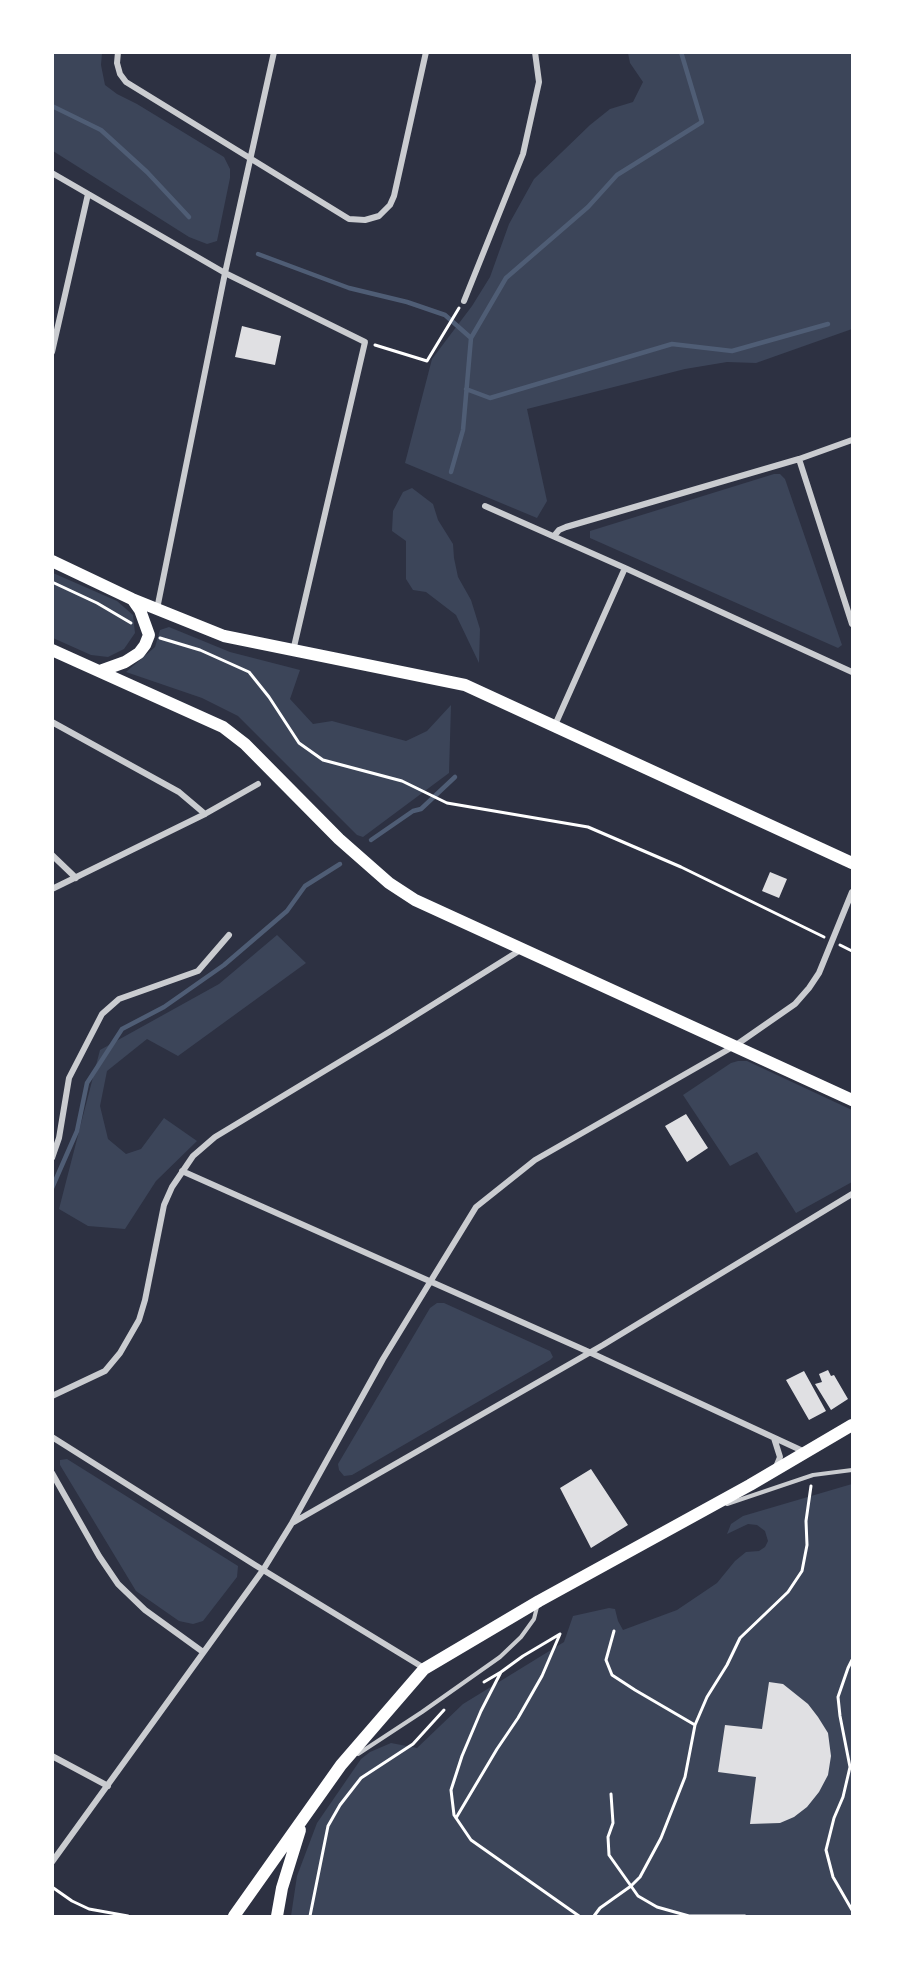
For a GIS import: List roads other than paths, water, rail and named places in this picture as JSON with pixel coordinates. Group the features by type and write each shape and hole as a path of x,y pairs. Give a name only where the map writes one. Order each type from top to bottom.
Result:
{"main road":[{"path":"52,561 157,609 224,636 465,685 852,863"},
{"path":"132,598 149,635"},
{"path":"100,671 116,667 133,657 145,645 157,609"},
{"path":"52,650 224,727 264,763 339,839 389,883 415,900 852,1100"},
{"path":"234,1917 341,1765 424,1669 539,1600 852,1425"},
{"path":"277,1917 282,1888 304,1818"}],"street":[{"path":"118,52 117,63 120,74 126,82 349,219 365,220 379,216 390,205 394,196 426,52"},
{"path":"157,609 225,273 274,52"},
{"path":"464,301 523,154 539,82 535,52"},
{"path":"52,173 225,273 365,342 293,651"},
{"path":"52,352 56,319 88,194"},
{"path":"554,536 566,526 800,459 852,440"},
{"path":"800,459 852,624"},
{"path":"485,506 852,672"},
{"path":"555,725 625,568"},
{"path":"52,722 179,792 205,814"},
{"path":"52,889 205,814 258,784"},
{"path":"52,855 76,878"},
{"path":"52,1862 263,1570 292,1523 383,1359 476,1207 535,1160 736,1045 795,1004 819,973 852,892"},
{"path":"52,1158 59,1138 69,1078 102,1014 119,999 198,971 229,935"},
{"path":"52,1396 105,1371 126,1344 139,1320 145,1300 164,1205 172,1187 193,1156 215,1137 389,1032 522,948"},
{"path":"182,1171 589,1352 805,1452"},
{"path":"292,1523 603,1345 852,1194"},
{"path":"52,1437 424,1669"},
{"path":"773,1437 780,1457 775,1469"},
{"path":"52,1473 99,1556 118,1584 145,1610 203,1652"},
{"path":"52,1756 108,1786"}],"lane":[{"path":"685,1519 813,1475 852,1467"},
{"path":"341,1765 500,1657 534,1619 539,1600"}],"waterway":[{"path":"451,472 463,430 471,338 506,278 588,207 617,175 702,122 681,52"},
{"path":"52,106 101,130 147,172 189,217"},
{"path":"258,254 349,288 407,302 445,315 471,338"},
{"path":"466,389 490,398 672,344 732,351 828,324"},
{"path":"371,840 413,811 421,809 455,777"},
{"path":"52,1188 77,1131 87,1083 122,1029 164,1007 224,965 287,911 305,886 340,864"}]}
